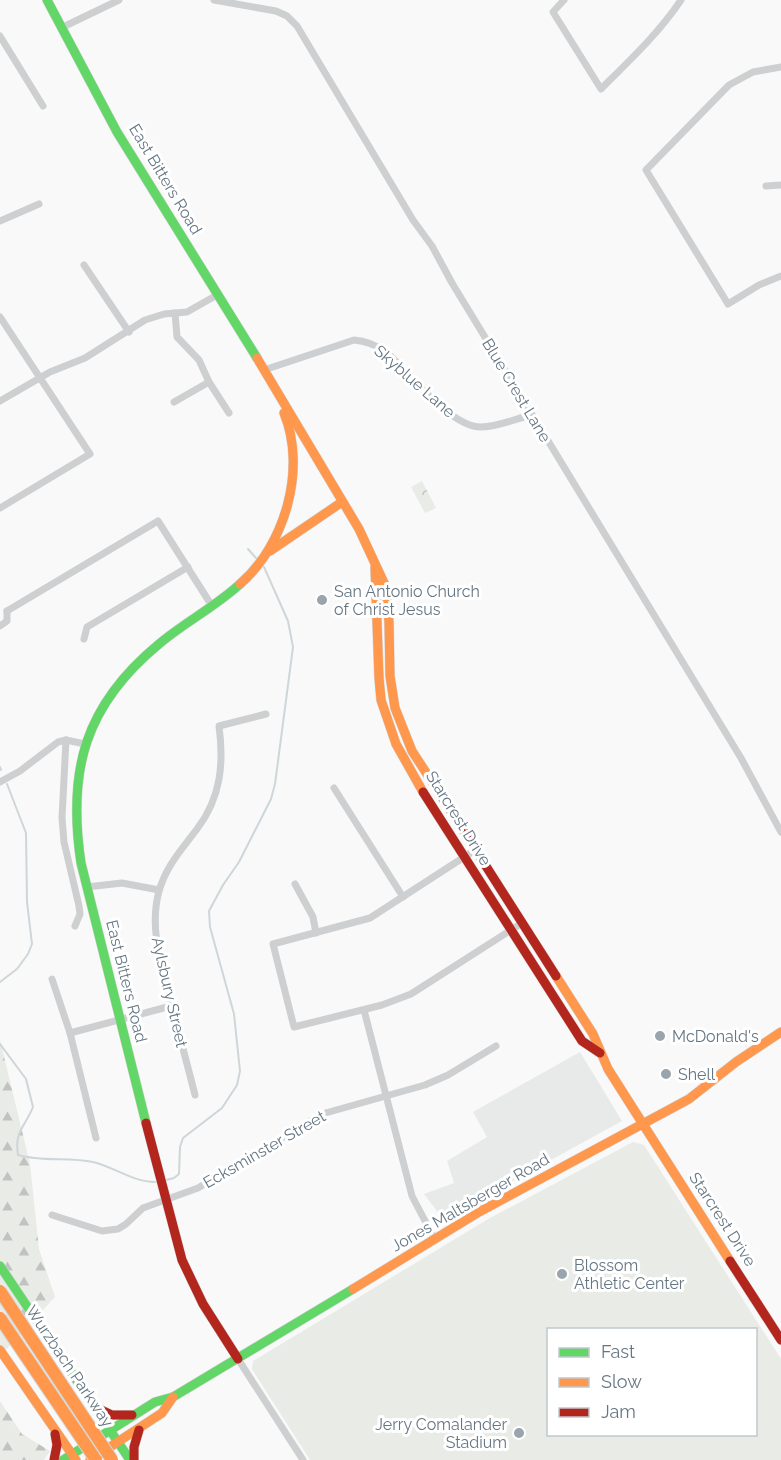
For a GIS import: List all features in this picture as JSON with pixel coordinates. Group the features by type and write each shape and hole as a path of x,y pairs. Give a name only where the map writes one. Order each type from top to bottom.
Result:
{"main road":[{"name":"East Bitters Road","path":"47,0 117,132 264,370"},
{"name":"Starcrest Drive","path":"264,370 371,553 375,567 373,586 383,648 379,682 391,714 400,753 464,858 517,927"},
{"path":"264,370 287,419 293,464 286,507 270,551"},
{"path":"270,551 342,502"},
{"name":"East Bitters Road","path":"238,1359 203,1306 189,1279 177,1244 87,887 76,841 74,819 77,775 85,744 106,702 137,663 240,584 270,551"},
{"name":"Starcrest Drive","path":"391,714 415,757 475,850 582,1041 601,1054 608,1069 781,1340"},
{"name":"Jones Maltsberger Road","path":"70,1458 109,1430 155,1402 173,1397 238,1359 479,1212 689,1099 736,1062 781,1032"},
{"path":"0,1266 109,1430 132,1460"},
{"name":"Wurzbach Parkway","path":"0,1291 112,1460"},
{"name":"Wurzbach Parkway","path":"0,1318 96,1460"},
{"path":"0,1350 55,1431 70,1458"},
{"name":"Jones Maltsberger Road","path":"90,1460 162,1413 173,1397"},
{"path":"93,1406 112,1415 134,1415"},
{"path":"132,1460 140,1428"},
{"path":"54,1460 57,1445 55,1431"}],"street":[{"path":"63,27 119,0"},
{"name":"Blue Crest Lane","path":"214,0 276,11 287,16 297,26 741,758 781,832"},
{"path":"564,0 553,12 601,89 673,13 681,0"},
{"path":"0,36 43,106"},
{"path":"781,68 753,72 729,85 646,170 728,304 759,285 781,276"},
{"path":"766,186 781,185"},
{"path":"0,221 39,204"},
{"path":"84,265 129,332"},
{"path":"0,401 50,372 85,358 146,320 158,315 181,314 193,310 217,295"},
{"path":"175,313 177,337 199,360 209,382 229,413"},
{"path":"0,317 90,454 0,508"},
{"name":"Skyblue Lane","path":"264,370 354,340 362,340 375,344 386,352 446,411 463,423 482,427 531,415"},
{"path":"174,402 209,382"},
{"path":"0,626 7,621 4,610 158,521 212,606"},
{"path":"84,639 87,627 188,567"},
{"name":"Aylsbury Street","path":"195,1095 156,941 155,916 159,890 172,862 204,820 215,798 222,761 219,726 266,714"},
{"path":"0,782 20,771 58,742 66,740 85,744"},
{"path":"66,740 62,818 64,842 80,914 75,926"},
{"path":"333,789 403,897"},
{"path":"475,850 370,918 273,944 294,1027 364,1010 411,994 517,927"},
{"path":"87,887 122,883 159,890"},
{"path":"294,884 313,917 316,933"},
{"path":"52,979 70,1033 96,1138"},
{"path":"70,1033 171,1006"},
{"path":"364,1010 412,1196 435,1240"},
{"name":"Ecksminster Street","path":"52,1215 108,1232 118,1229 143,1208 198,1188 322,1114 425,1085 448,1075 496,1046"},
{"name":"East Bitters Road","path":"238,1359 303,1460"}],"shaded area":[{"path":"580,1052 622,1121 443,1219 424,1194 454,1183 447,1161 487,1137 473,1112"}],"green space":[{"path":"422,481 436,508 425,513 411,487"},
{"path":"0,1040 30,1164 39,1249 55,1297 0,1356"},
{"name":"Blossom Athletic Center","path":"633,1142 644,1145 781,1359 781,1460 310,1460 252,1369 253,1361 490,1218"},
{"path":"0,1401 22,1434 50,1451 44,1460 0,1460"}],"waterway":[{"path":"248,549 256,558"},
{"path":"166,1180 179,1174 180,1147 183,1138 222,1108 237,1085 240,1071 234,1014 210,927 209,911 239,862 271,799 275,784 293,647 288,621 264,567"},
{"path":"0,982 17,969 32,944 27,902 26,833 7,784"},
{"path":"0,1044 26,1079 33,1107 19,1135 18,1155 93,1162 139,1180 155,1182"}],"traffic: fast":[{"path":"47,0 117,132 257,358"},
{"path":"146,1123 81,863 77,829 80,769 87,742 98,716 114,691 134,667 169,636 240,584"},
{"path":"0,1266 130,1460"},
{"path":"63,1460 155,1402 173,1397 353,1289"}],"traffic: slow":[{"path":"257,358 359,529 385,585 389,622 390,676 395,708 412,751 440,794"},
{"path":"240,584 256,568 269,549 288,505 293,458 291,435 284,413"},
{"path":"270,551 342,502"},
{"path":"375,567 381,700 396,744 423,792"},
{"path":"556,976 593,1034 608,1069 730,1261"},
{"path":"353,1289 479,1212 689,1099 736,1062 781,1032"},
{"path":"0,1291 112,1460"},
{"path":"0,1318 96,1460"},
{"path":"0,1350 76,1460"},
{"path":"90,1460 162,1413 173,1397"}],"traffic: jam":[{"path":"423,792 582,1041 600,1053"},
{"path":"440,794 556,976"},
{"path":"146,1123 182,1260 203,1304 238,1359"},
{"path":"730,1261 781,1340"},
{"path":"97,1408 112,1415 132,1415"},
{"path":"134,1460 134,1447 139,1430"},
{"path":"54,1460 57,1445 55,1434"}],"place":[{"name":"San Antonio Church of Christ Jesus","path":"322,600"},
{"name":"McDonald's","path":"660,1036"},
{"name":"Shell","path":"666,1074"},
{"name":"Blossom Athletic Center","path":"562,1274"},
{"name":"Jerry Comalander Stadium","path":"519,1433"}]}
